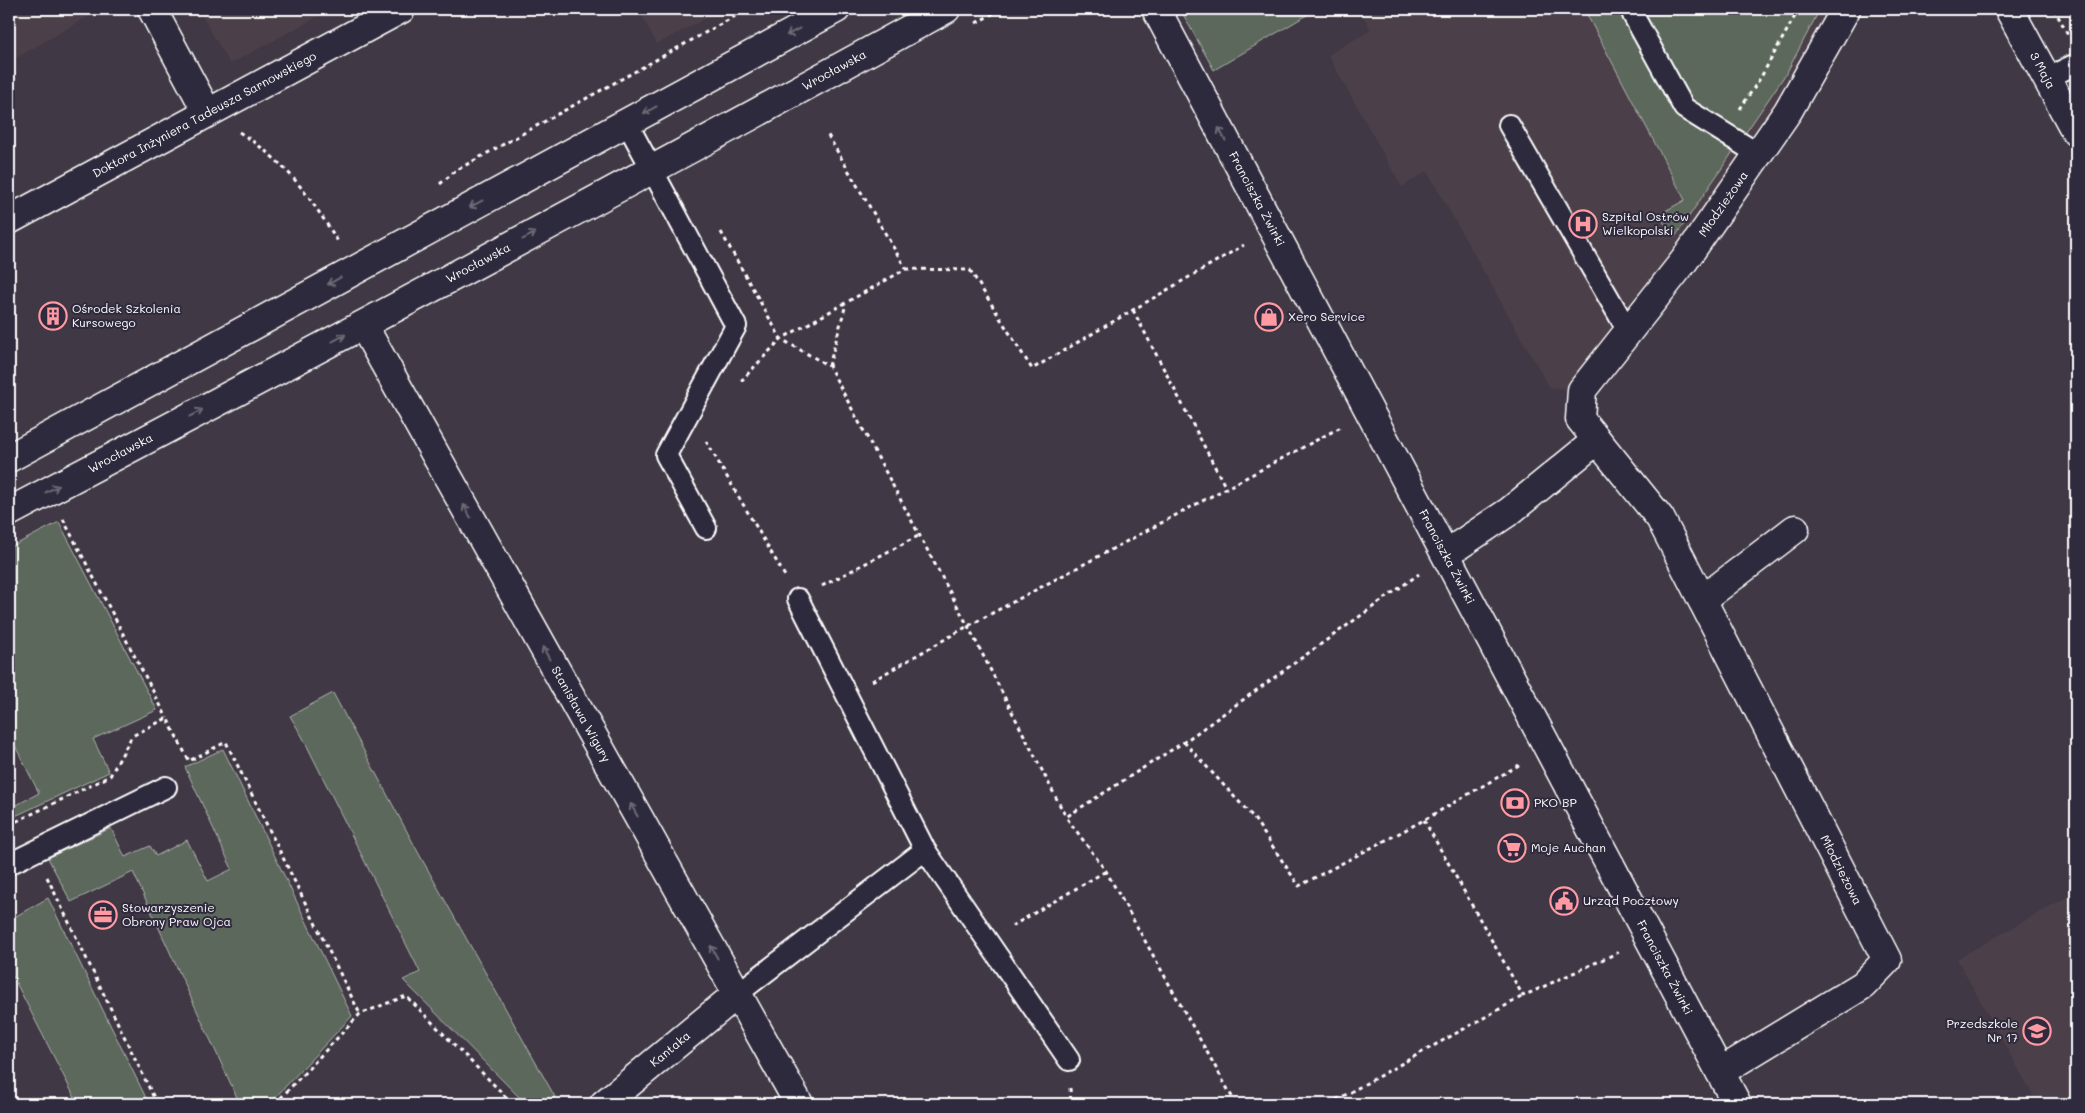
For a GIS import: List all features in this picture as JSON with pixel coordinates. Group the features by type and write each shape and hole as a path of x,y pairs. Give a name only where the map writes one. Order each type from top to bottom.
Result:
{"street":[{"path":"152,9 207,112"},
{"name":"Doktora Inżyniera Tadeusza Sarnowskiego","path":"9,220 401,9"},
{"path":"9,458 836,9"},
{"name":"Wrocławska","path":"9,512 653,170 946,9"},
{"name":"Franciszka Żwirki","path":"1156,9 1737,1104"},
{"name":"Młodzieżowa","path":"1720,1072 1863,985 1888,960 1660,518 1580,419 1582,390 1684,261 1788,111 1846,9"},
{"name":"3 Maja","path":"2009,9 2076,132"},
{"name":"Stanisława Wigury","path":"363,325 799,1104"},
{"path":"1446,554 1510,511 1597,440"},
{"path":"1702,600 1795,529"},
{"name":"Kantaka","path":"604,1104 738,994"}],"lane":[{"path":"1633,15 1684,108 1758,154"},
{"path":"2047,78 2076,64"},
{"path":"627,122 736,326 666,455 706,528"},
{"path":"1509,125 1628,331"},
{"path":"798,599 925,850 1069,1060"},
{"path":"9,864 166,787"},
{"path":"738,994 925,850"}],"path":[{"path":"1724,133 1761,77 1799,9"},
{"path":"2054,9 2072,42"},
{"path":"207,112 263,147 286,170 312,201 341,246"},
{"path":"826,132 906,270"},
{"path":"737,386 781,338 906,270 970,270 1032,370 1133,310 1267,218"},
{"path":"719,228 781,338 829,366 968,626 1066,817 1106,871 1236,1104"},
{"path":"829,366 846,303"},
{"path":"1133,310 1226,488"},
{"path":"847,696 968,626 1370,411"},
{"path":"704,435 798,599 920,535"},
{"path":"62,516 189,762 226,742 360,1014"},
{"path":"1066,817 1184,742 1446,554"},
{"path":"9,825 110,776 132,736 167,718"},
{"path":"1184,742 1254,818 1299,886 1424,820 1548,748"},
{"path":"1424,820 1522,996"},
{"path":"34,852 157,1104"},
{"path":"987,941 1106,871"},
{"path":"1329,1104 1522,996 1649,938"},
{"path":"275,1104 360,1014 406,996 513,1104"}],"shaded area":[{"path":"9,9 101,9 9,62"},
{"path":"198,9 332,9 230,64"},
{"path":"638,9 723,9 657,44"},
{"name":"Szpital Ostrów Wielkopolski","path":"1360,9 1830,9 1788,111 1582,390 1549,387 1427,171 1402,187 1328,55 1371,30"},
{"name":"Przedszkole Nr 17","path":"2076,892 2076,1104 2038,1104 1957,959"}],"green space":[{"path":"1180,9 1317,9 1214,70"},
{"path":"1589,9 1820,9 1787,72 1675,237 1658,215 1685,200 1585,11"},
{"path":"59,522 157,710 93,739 109,772 9,819 9,809 39,793 9,734 9,548"},
{"path":"333,693 419,854 555,1097 546,1104 526,1104 403,980 420,972 302,736 290,716"},
{"path":"223,749 352,1016 269,1104 240,1104 133,872 71,902 48,858 111,828 125,857 150,846 156,856 187,840 208,881 232,869 185,767"},
{"path":"48,898 149,1104 78,1104 9,969 9,920"}],"place":[{"name":"Szpital Ostrów Wielkopolski","path":"1583,224"},
{"name":"Ośrodek Szkolenia Kursowego","path":"53,316"},
{"name":"Xero Service","path":"1269,317"},
{"name":"PKO BP","path":"1515,803"},
{"name":"Moje Auchan","path":"1512,848"},
{"name":"Urząd Pocztowy","path":"1564,901"},
{"name":"Stowarzyszenie Obrony Praw Ojca","path":"103,915"},
{"name":"Przedszkole Nr 17","path":"2037,1031"}]}
